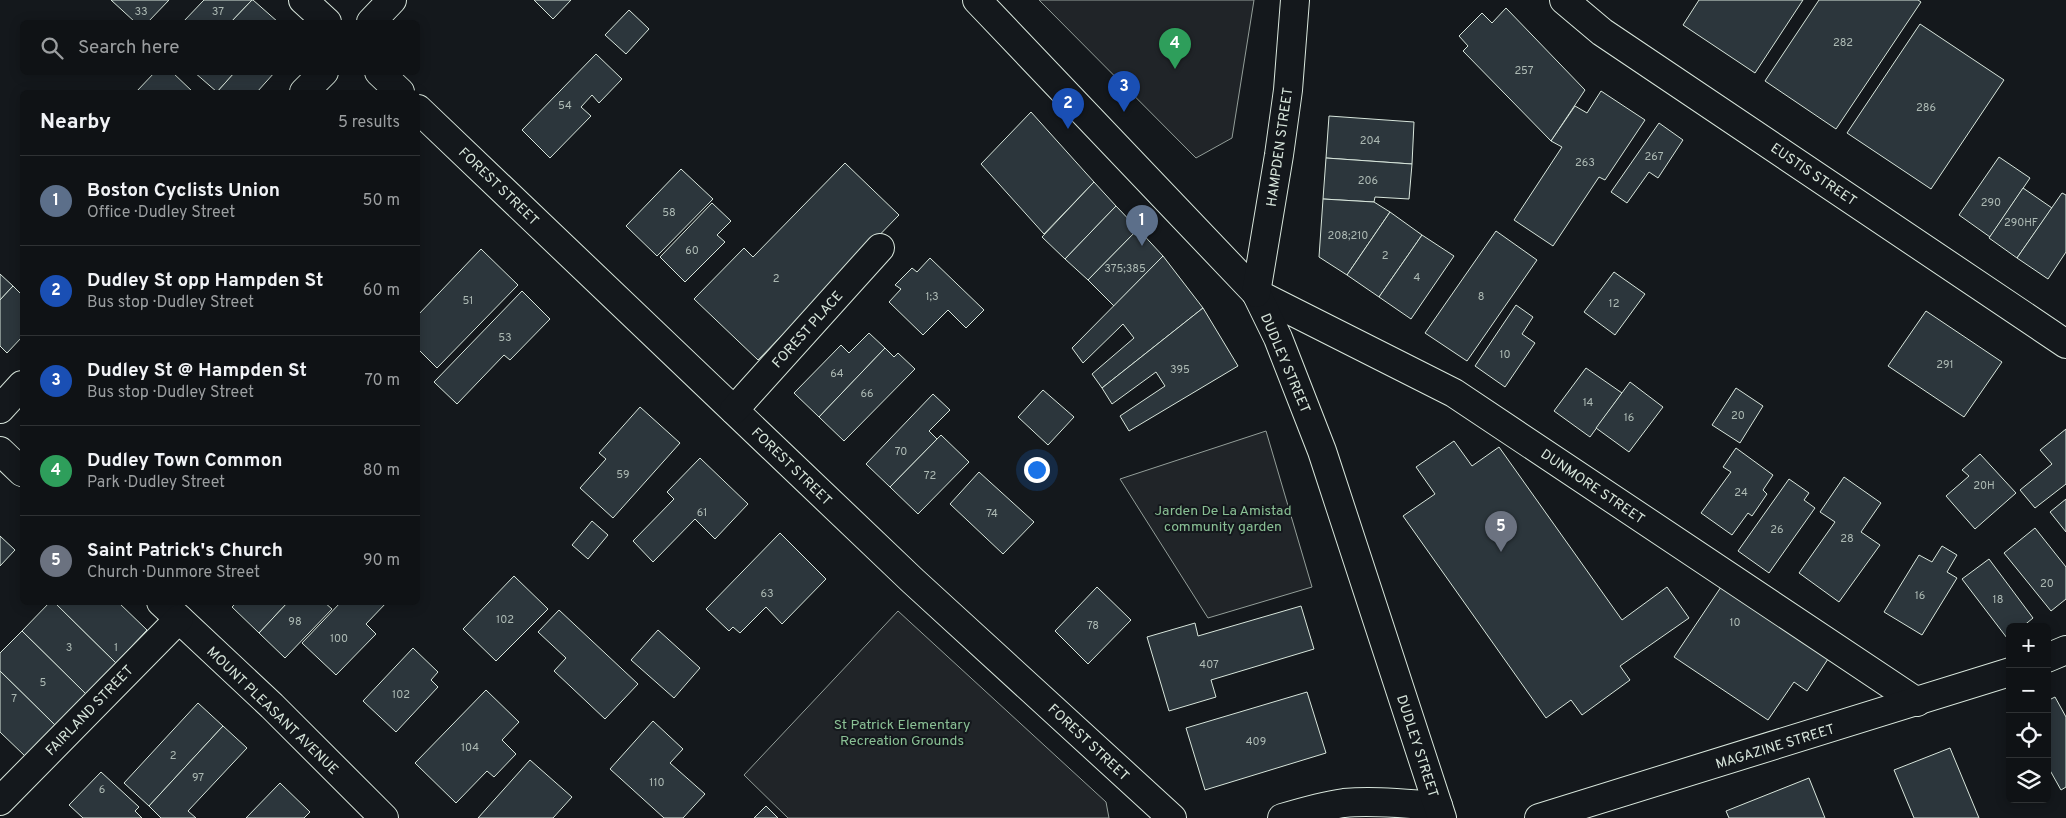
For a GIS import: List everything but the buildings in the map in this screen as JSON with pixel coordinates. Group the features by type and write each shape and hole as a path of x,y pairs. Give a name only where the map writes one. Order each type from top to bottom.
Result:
{"street":[{"path":"303,0 325,20"},
{"path":"373,20 392,0"},
{"name":"DUDLEY STREET","path":"977,0 1256,293 1278,338 1322,452 1433,814"},
{"name":"HAMPDEN STREET","path":"1256,293 1281,146 1288,90 1295,0"},
{"name":"EUSTIS STREET","path":"1564,0 1602,32 2066,344"},
{"path":"306,90 321,75"},
{"path":"382,75 398,90"},
{"name":"FOREST STREET","path":"420,111 913,581 1172,818"},
{"name":"FOREST PLACE","path":"734,410 880,248"},
{"name":"DUNMORE STREET","path":"1256,293 1454,393 1916,702"},
{"path":"0,409 20,387"},
{"path":"0,451 20,470"},
{"name":"FAIRLAND STREET","path":"0,802 170,611"},
{"name":"MOUNT PLEASANT AVENUE","path":"170,611 272,706 384,818"},
{"path":"2051,656 2066,650"},
{"name":"MAGAZINE STREET","path":"1539,818 2006,673"},
{"path":"1282,818 1343,803 1379,802 1433,814"}],"green space":[{"path":"1039,0 1254,0 1232,138 1196,158"},
{"name":"Jarden De La Amistad community garden","path":"1266,431 1312,587 1208,618 1120,479"},
{"name":"St Patrick Elementary Recreation Grounds","path":"898,611 1106,802 1109,818 788,818 744,775"}],"place":[{"name":"Dudley Town Common","path":"1175,69"},
{"name":"Dudley St @ Hampden St","path":"1124,112"},
{"name":"Dudley St opp Hampden St","path":"1068,129"},
{"name":"Boston Cyclists Union","path":"1142,246"},
{"name":"Saint Patrick's Church","path":"1501,552"}]}
